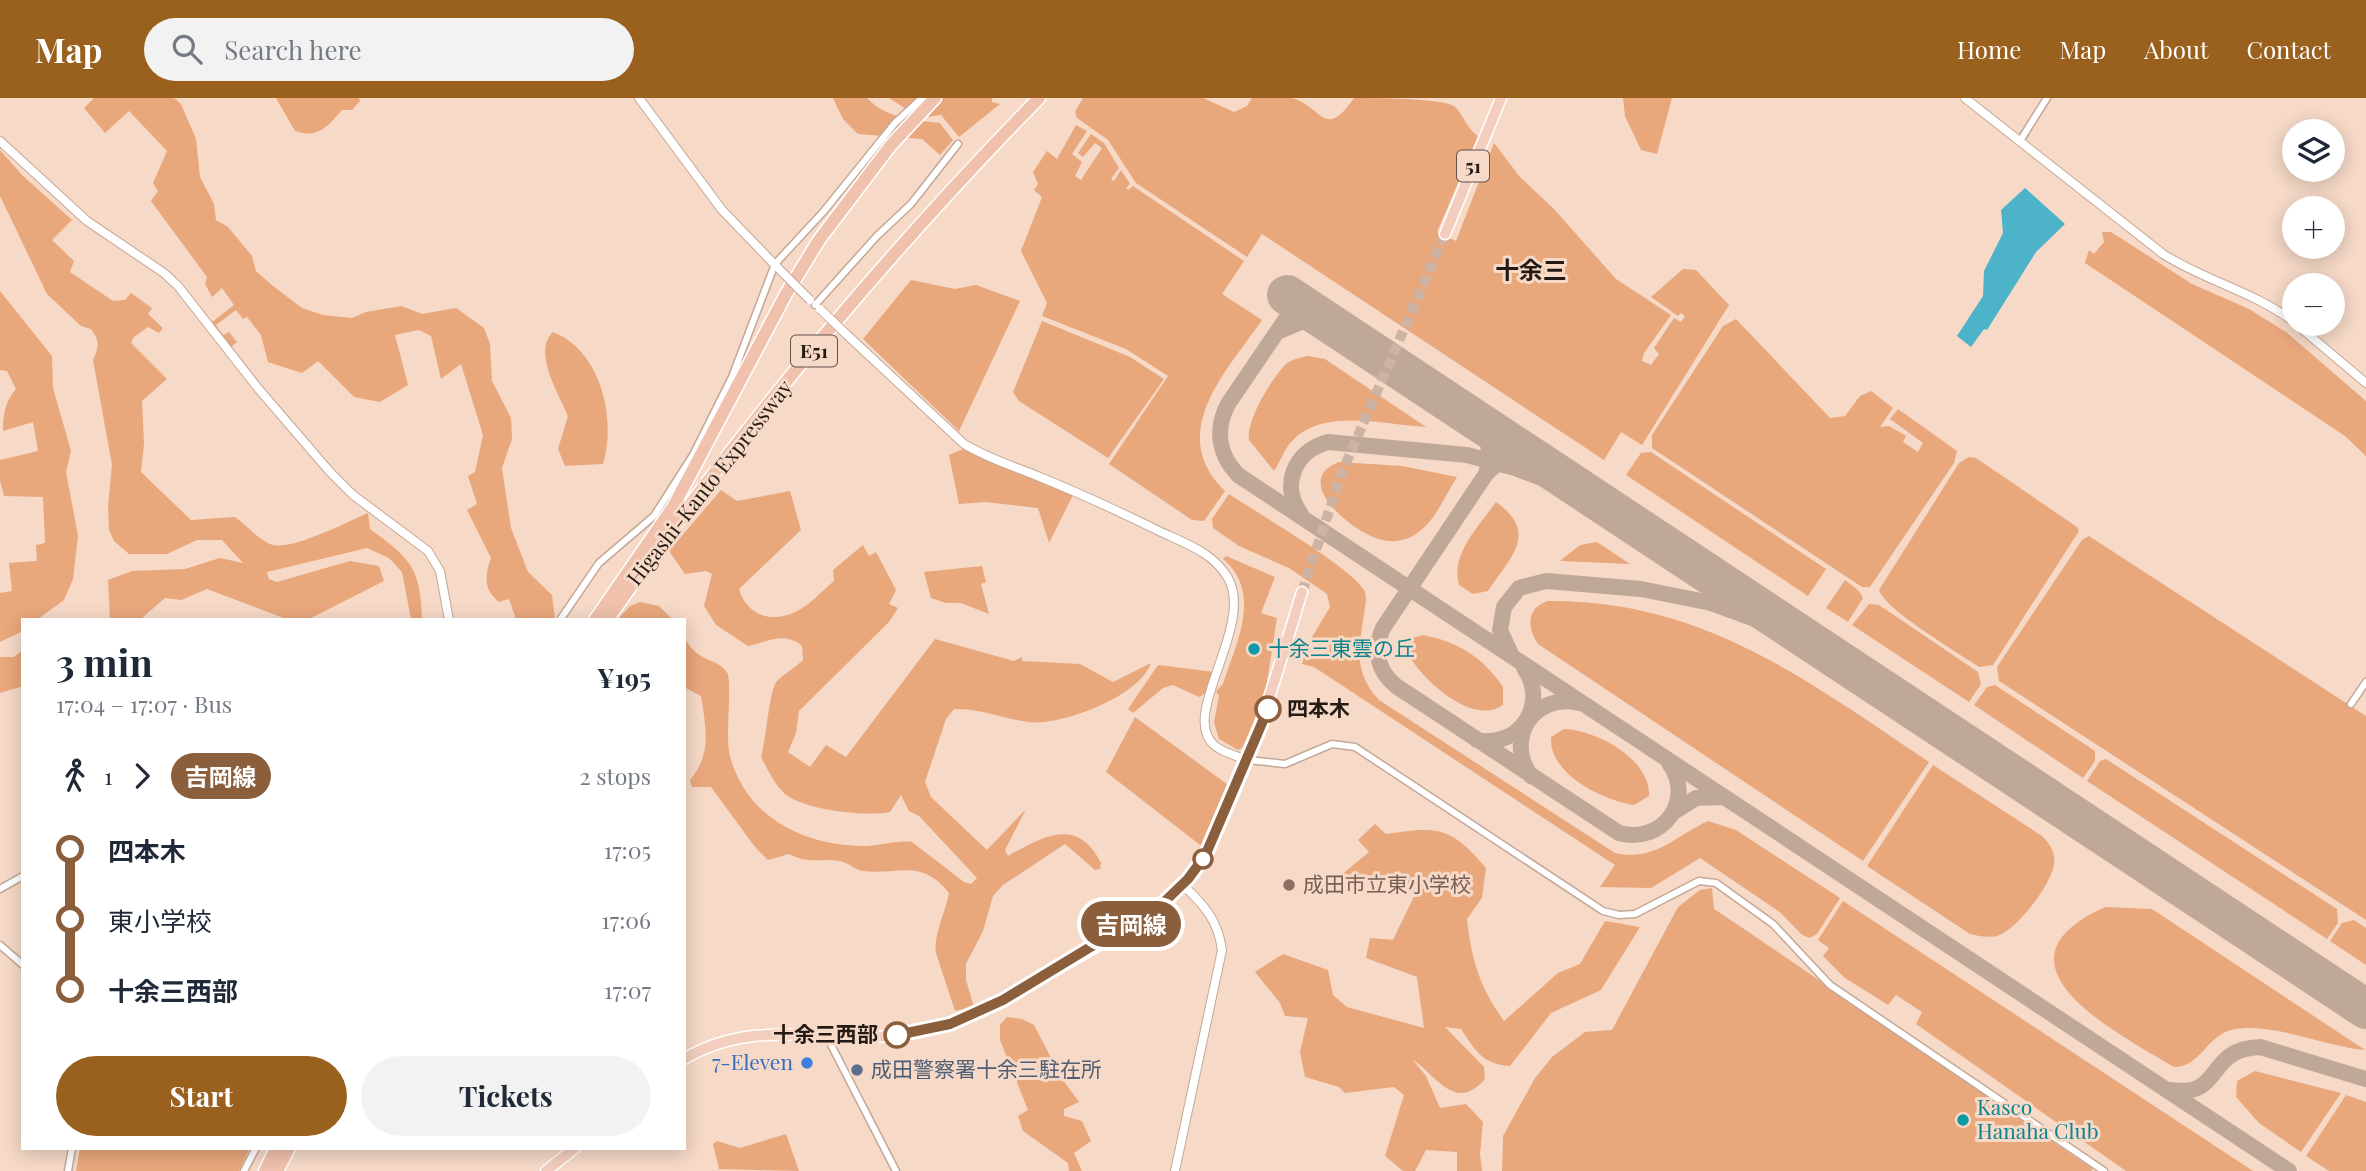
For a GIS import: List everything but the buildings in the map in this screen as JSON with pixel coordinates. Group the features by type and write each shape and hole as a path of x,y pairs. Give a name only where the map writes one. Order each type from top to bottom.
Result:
{"highway":[{"name":"Higashi-Kanto Expressway","path":"596,618 651,540 692,473 786,294 819,240 891,145 935,98"},
{"name":"Higashi-Kanto Expressway","path":"608,618 718,468 852,303 947,195 1040,98"},
{"name":"51","path":"1446,234 1501,98"},
{"path":"686,1058 720,1041 749,1035 907,1034 968,1017 1003,1000 1146,916 1183,885 1205,856 1268,709 1302,592"},
{"path":"264,1171 275,1150"},
{"path":"277,1171 288,1150"},
{"path":"546,1171 572,1150"}],"street":[{"path":"639,98 722,209 815,304 964,444 986,456 1100,502 1200,551 1216,562 1230,583 1235,612 1206,709 1204,727 1214,745 1248,760 1285,764 1326,746 1354,747 1504,848 1610,913 1635,914 1699,881 1716,883 1773,924 1830,985 2104,1171"},
{"path":"561,618 599,563 654,516 693,455 732,377 777,266 895,123 922,98"},
{"path":"1965,98 2180,265 2261,301 2282,315"},
{"path":"2020,141 2047,98"},
{"path":"0,141 87,221 164,273 330,472 353,495 428,551 440,571 449,618"},
{"path":"815,304 877,236 911,204 958,144"},
{"path":"2310,336 2366,383"},
{"path":"2351,704 2366,682"},
{"path":"0,889 21,877"},
{"path":"1175,1171 1222,950 1219,930 1212,915 1183,885"},
{"path":"0,945 21,963"},
{"path":"826,1035 896,1171"},
{"path":"68,1171 72,1150"},
{"path":"244,1171 255,1150"}],"shaded area":[{"path":"94,98 174,98 181,104 196,139 200,177 214,204 216,220 228,227 252,256 256,271 302,308 323,315 352,318 366,312 401,306 422,314 456,308 484,328 490,344 492,381 511,418 512,439 502,468 511,528 528,572 552,595 555,618 516,618 509,599 499,602 488,587 487,570 491,558 467,510 477,504 468,476 475,472 483,435 461,364 441,379 431,336 419,330 395,335 408,385 380,402 354,397 318,361 302,373 268,362 261,335 247,317 243,319 236,310 216,325 223,335 229,332 237,342 230,348 211,323 234,305 222,288 212,297 205,284 207,277 151,201 158,191 153,183 167,151 129,111 105,133 84,108"},
{"path":"276,98 359,98 360,101 352,110 342,110 322,130 303,133 295,131"},
{"path":"833,98 867,98 891,114 940,123 953,140 940,155 922,139 858,134 843,119"},
{"path":"889,98 992,98 992,102 1000,104 959,137 941,115 920,118"},
{"path":"1083,98 1203,98 1234,112 1247,106 1252,98 1292,98 1329,119 1344,111 1354,98 1446,103 1454,106 1478,136 1437,232 1456,241 1494,143 1520,177 1554,209 1616,279 1671,315 1644,353 1642,361 1651,365 1659,354 1654,348 1674,318 1681,322 1685,316 1681,313 1678,316 1651,297 1683,269 1696,270 1729,305 1642,445 1621,432 1604,460 1262,234 1247,257 1136,183 1108,140 1077,118 1075,112"},
{"path":"1623,98 1672,98 1657,154 1641,150 1625,116"},
{"path":"1076,125 1087,131 1072,154 1082,162 1075,176 1081,180 1102,148 1095,143 1083,157 1078,153 1091,134 1104,143 1119,168 1111,179 1114,181 1121,170 1130,184 1126,188 1128,190 1133,186 1244,261 1222,294 1262,320 1219,381 1201,425 1201,447 1208,469 1225,491 1204,521 1192,520 1109,464 1168,376 1126,349 1042,316 1047,303 1021,251 1042,197 1034,190 1038,184 1033,172 1047,151 1057,159"},
{"path":"0,150 22,175 72,220 52,240 74,261 70,272 113,301 125,300 131,293 152,308 148,314 163,328 159,333 148,327 134,337 131,343 167,379 142,401 144,443 141,472 191,520 235,517 261,539 279,546 304,540 368,513 370,529 395,548 411,566 419,588 422,618 411,618 402,572 389,558 367,548 267,572 269,579 277,582 350,561 379,566 384,581 311,618 283,618 207,589 181,600 165,598 144,618 110,618 108,580 132,571 185,569 220,558 243,563 222,540 197,540 167,554 129,554 114,541 109,530 108,506 112,465 93,360 97,348 96,337 91,329 81,326 47,294 0,196"},
{"path":"2102,232 2111,232 2192,284 2249,309 2282,330 2282,336 2291,336 2366,401 2366,456 2345,436 2085,263 2089,250 2094,254 2104,242"},
{"path":"911,280 955,289 976,285 1020,301 959,431 863,339"},
{"path":"0,291 52,356 53,388 71,451 66,472 78,536 73,579 64,600 39,618 21,618 21,632 0,642 0,593 12,591 9,563 37,561 36,545 45,543 43,497 4,496 0,481 0,460 38,451 33,422 3,431 5,408 16,389 7,371 0,370"},
{"path":"1736,319 1830,418 1845,416 1860,396 1871,391 1893,408 1880,427 1889,426 1906,436 1903,442 1918,452 1923,443 1890,419 1898,409 1957,451 1954,463 1870,587 1862,587 1652,448 1652,435 1723,326"},
{"path":"1042,321 1130,357 1164,379 1108,458 1019,401 1013,392"},
{"path":"553,332 569,341 583,354 601,387 608,426 603,464 565,466 558,449 568,416 546,362 547,340"},
{"path":"1307,356 1325,359 1426,427 1357,421 1322,424 1294,439 1274,471 1249,440 1249,432 1261,400 1280,370 1291,361"},
{"path":"963,449 1073,495 1049,543 1038,508 986,502 959,504 949,455"},
{"path":"1651,452 1826,569 1808,596 1626,475 1641,453"},
{"path":"1969,457 1976,458 2077,527 2079,531 1993,665 1979,667 1908,619 1884,598 1879,590 1959,463"},
{"path":"1339,462 1402,466 1457,477 1426,526 1410,538 1389,541 1362,531 1347,521 1324,496 1321,483 1325,471"},
{"path":"721,490 737,501 790,491 801,530 739,589 747,605 768,617 786,615 810,602 834,581 833,570 863,545 869,556 876,552 896,590 889,604 898,608 889,622 799,711 796,733 788,752 810,767 826,745 846,757 935,639 1014,661 1022,657 1022,661 1080,664 1113,682 1151,663 1132,687 1079,714 1043,722 1029,722 973,710 954,709 946,719 925,782 931,797 987,850 1026,809 1005,850 1008,856 1034,842 1059,834 1082,839 1092,848 1101,863 1100,869 1095,870 1065,844 1003,885 993,896 983,931 966,964 966,980 974,1007 955,1011 936,953 936,938 949,893 939,882 929,875 909,870 863,871 843,862 797,858 789,854 768,860 755,847 711,787 692,787 690,780 702,760 706,730 701,696 686,688 686,640 702,657 724,668 728,674 728,741 731,760 751,798 766,813 782,825 821,841 864,846 912,842 964,882 971,884 977,878 919,816 909,811 901,795 890,812 851,813 806,804 785,794 774,781 761,757 774,686 803,660 802,646 782,638 748,646 716,625 704,606 712,574 706,571 685,574 669,551"},
{"path":"1229,494 1325,556 1358,582 1365,592 1366,603 1360,659 1365,680 1379,700 1615,853 1629,855 1653,851 1708,821 1736,830 1840,898 1817,934 1810,938 1802,935 1781,913 1700,858 1651,888 1600,887 1615,865 1314,667 1302,664 1308,644 1330,607 1327,594 1289,568 1239,546 1213,528 1212,519"},
{"path":"1496,502 1509,513 1516,524 1519,535 1517,546 1488,591 1473,594 1459,585 1459,562 1468,540"},
{"path":"2089,536 2366,716 2366,920 1999,681 1997,667 2082,540"},
{"path":"1597,542 1630,564 1560,561 1580,545"},
{"path":"1226,556 1275,577 1261,613 1277,618 1264,701 1249,744 1238,750 1219,739 1214,722 1219,696 1216,691 1223,684 1243,619 1242,587 1235,572 1223,559"},
{"path":"982,566 986,582 981,584 989,614 961,603 946,603 931,598 924,572"},
{"path":"1845,580 1859,591 1863,598 1848,622 1826,608"},
{"path":"1548,601 1604,604 1656,614 1705,630 1751,650 1796,675 1929,762 1863,861 1538,644 1532,631 1532,613"},
{"path":"640,602 659,606 671,618 619,618 630,606"},
{"path":"1869,604 1879,605 1978,672 1981,684 1969,702 1852,625"},
{"path":"1423,635 1447,642 1478,659 1503,687 1503,705 1491,710 1477,710 1462,705 1435,686 1407,652 1409,639"},
{"path":"21,652 21,687 0,693 0,657 14,657"},
{"path":"1158,665 1214,672 1207,692 1199,697 1173,685 1163,688 1133,713 1128,709"},
{"path":"1995,685 2095,751 2095,761 2083,778 1974,705 1987,687"},
{"path":"1135,717 1231,787 1204,848 1106,772"},
{"path":"1564,729 1591,735 1619,749 1641,770 1649,796 1634,805 1621,802 1594,791 1568,774 1553,751 1551,737"},
{"path":"2106,759 2337,909 2338,923 2327,939 2087,781 2100,761"},
{"path":"1933,765 2042,836 2053,853 2054,865 2051,874 2039,895 2014,925 1997,936 1970,934 1867,866"},
{"path":"1375,824 1386,834 1418,830 1442,832 1463,844 1486,868 1482,898 1467,919 1478,973 1504,1021 1558,973 1580,964 1605,921 1640,927 1601,990 1551,1013 1510,1066 1500,1065 1480,1055 1461,1029 1445,1027 1484,1067 1485,1079 1474,1089 1464,1093 1455,1092 1438,1082 1412,1059 1426,1076 1440,1108 1466,1104 1483,1122 1480,1154 1482,1171 1457,1171 1457,1152 1426,1150 1415,1171 1403,1171 1385,1156 1404,1095 1394,1087 1345,1093 1339,1087 1305,1077 1300,1052 1308,1018 1285,1016 1280,1003 1255,972 1283,954 1328,970 1333,995 1347,1007 1424,1028 1417,977 1366,958 1370,938 1393,940 1420,884 1340,876 1369,852 1358,840"},
{"name":"Kasco Hanaha Club","path":"1712,888 1714,909 2093,1169 1502,1171 1503,1136 1535,1078 1552,1057 1585,1032 1612,1030 1678,907 1700,890"},
{"path":"1843,901 2253,1171 2126,1171 1916,1024 1922,1012 1896,995 1888,1005 1845,978 1823,956 1829,948 1818,940"},
{"path":"2105,907 2152,909 2365,1050 2279,1031 2246,1028 2222,1034 2190,1062 2174,1067 2094,1016 2071,995 2057,973 2055,951 2070,929"},
{"path":"2354,920 2366,928 2366,965 2330,941 2342,923"},
{"path":"1007,1017 1022,1019 1034,1025 1062,1079 1079,1102 1064,1109 1064,1116 1082,1121 1091,1141 1074,1153 1082,1171 1069,1171 1068,1163 1023,1131 1018,1116 1028,1110 1000,1040 1000,1025"},
{"path":"2255,1071 2341,1093 2301,1152 2259,1123 2236,1097 2237,1081"},
{"path":"2346,1095 2366,1102 2366,1171 2329,1171 2306,1156"},
{"path":"786,1134 799,1171 719,1169 713,1144 717,1141 740,1148"},
{"path":"80,1150 249,1150 239,1171 76,1171"}],"water":[{"path":"2025,188 2065,224 2036,252 1987,330 1984,329 1971,347 1957,336 1983,296 1984,271 2003,233 2001,210"}],"taxiway":[{"path":"1298,301 1224,413 1220,432 1223,450 1238,475 2289,1171"},
{"path":"1280,331 1306,320 1332,324"},
{"path":"1477,420 1489,443 1487,470"},
{"path":"1301,514 1292,492 1294,471 1306,453 1328,442 1467,455 1515,468 1563,486"},
{"path":"1621,516 1554,470 1536,462 1518,459 1501,462 1486,474 1383,628 1378,644 1379,659 1385,673 1396,686 1619,833 1635,835 1649,832 1661,826 1670,816 1679,791 1669,763"},
{"path":"1511,654 1500,630 1504,607 1519,588 1546,581 1641,589 1711,603 1771,625 1827,652"},
{"path":"1477,740 1492,741 1506,737 1526,720 1533,695 1531,682 1524,668"},
{"path":"1531,776 1523,762 1521,747 1522,734 1528,722 1537,712 1549,705 1563,701 1579,703"},
{"path":"1674,812 1696,798 1722,797"},
{"path":"2170,1090 2187,1091 2199,1087 2230,1056 2242,1050 2260,1047 2366,1079"}],"runway":[{"path":"1287,295 2366,1009"}],"tunnel":[{"path":"1302,592 1341,475 1445,234"}],"bus line":[{"name":"吉岡線","path":"897,1035 950,1024 1003,1000 1146,916 1163,903 1188,879 1205,856 1245,769 1268,709"}],"place":[{"name":"十余三東雲の丘","path":"1254,649"},
{"name":"四本木","path":"1268,709"},
{"name":"成田市立東小学校","path":"1289,885"},
{"name":"十余三西部","path":"897,1035"},
{"name":"7-Eleven","path":"807,1063"},
{"name":"成田警察署十余三駐在所","path":"857,1070"},
{"name":"Kasco Hanaha Club","path":"1963,1120"}],"district":[{"name":"十余三","path":"1531,271"}]}
